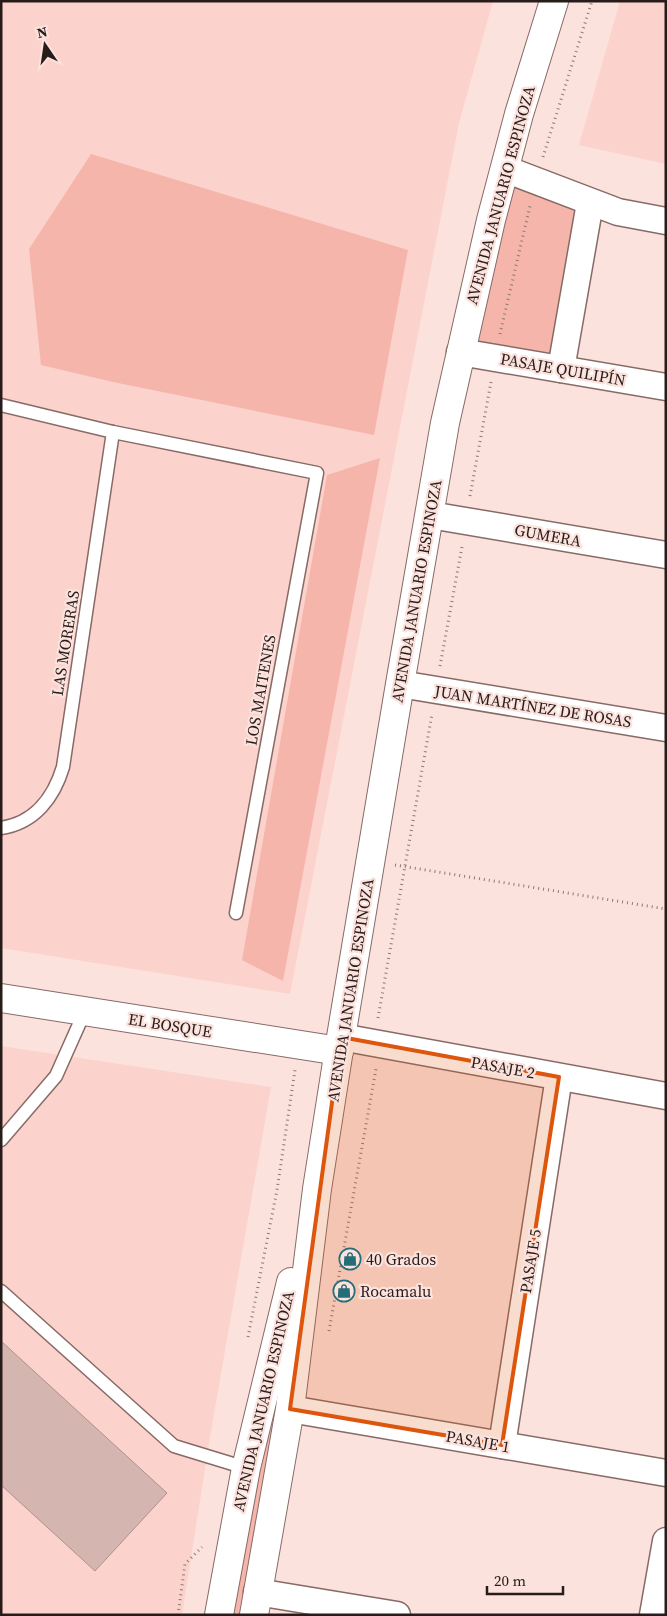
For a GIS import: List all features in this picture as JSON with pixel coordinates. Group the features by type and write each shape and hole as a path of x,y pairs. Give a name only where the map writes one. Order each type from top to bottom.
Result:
{"main road":[{"name":"AVENIDA JANUARIO ESPINOZA","path":"256,1604 290,1408 317,1189 340,1044 445,423 460,352 519,114 554,1"},
{"name":"EL BOSQUE","path":"1,998 85,1012 340,1044"},
{"name":"AVENIDA JANUARIO ESPINOZA","path":"218,1615 246,1468 300,1243 317,1189"}],"street":[{"path":"505,169 590,203 618,212 666,220"},
{"path":"561,369 590,203"},
{"name":"PASAJE QUILIPÍN","path":"460,352 666,387"},
{"name":"GUMERA","path":"430,515 666,554"},
{"name":"JUAN MARTÍNEZ DE ROSAS","path":"400,684 666,728"},
{"name":"PASAJE 2","path":"340,1044 559,1077 666,1096"},
{"name":"PASAJE 5","path":"502,1446 559,1077"},
{"name":"PASAJE 1","path":"290,1408 666,1474"},
{"path":"653,1615 666,1541"},
{"path":"256,1604 397,1615"}],"lane":[{"path":"1,405 113,432"},
{"name":"LOS MAITENES","path":"113,432 317,473 236,913"},
{"name":"LAS MORERAS","path":"1,828 22,821 36,813 54,792 63,766 113,432"},
{"path":"1,1140 56,1076 85,1012"},
{"path":"1,1292 174,1446 246,1468"}],"path":[{"path":"371,861 666,909"},
{"path":"248,1338 277,1190 296,1068"},
{"path":"178,1615 185,1564 202,1547 230,1551"}],"highlighted area":[{"path":"341,1037 559,1077 502,1445 290,1409"}],"shaded area":[{"path":"1,1 493,1 459,123 290,994 1,948"},
{"path":"620,1 666,1 666,164 579,145"},
{"path":"91,154 408,250 374,435 113,382 41,365 29,249"},
{"path":"511,178 584,209 555,361 471,342"},
{"path":"380,458 283,981 242,960 327,475"},
{"path":"1,1046 271,1087 210,1437 182,1615 1,1615"},
{"path":"280,1353 280,1409 245,1615 227,1615"}],"building":[{"path":"1,1341 167,1493 95,1571 1,1485"}],"place":[{"name":"40 Grados","path":"350,1259"},
{"name":"Rocamalu","path":"344,1291"}]}
